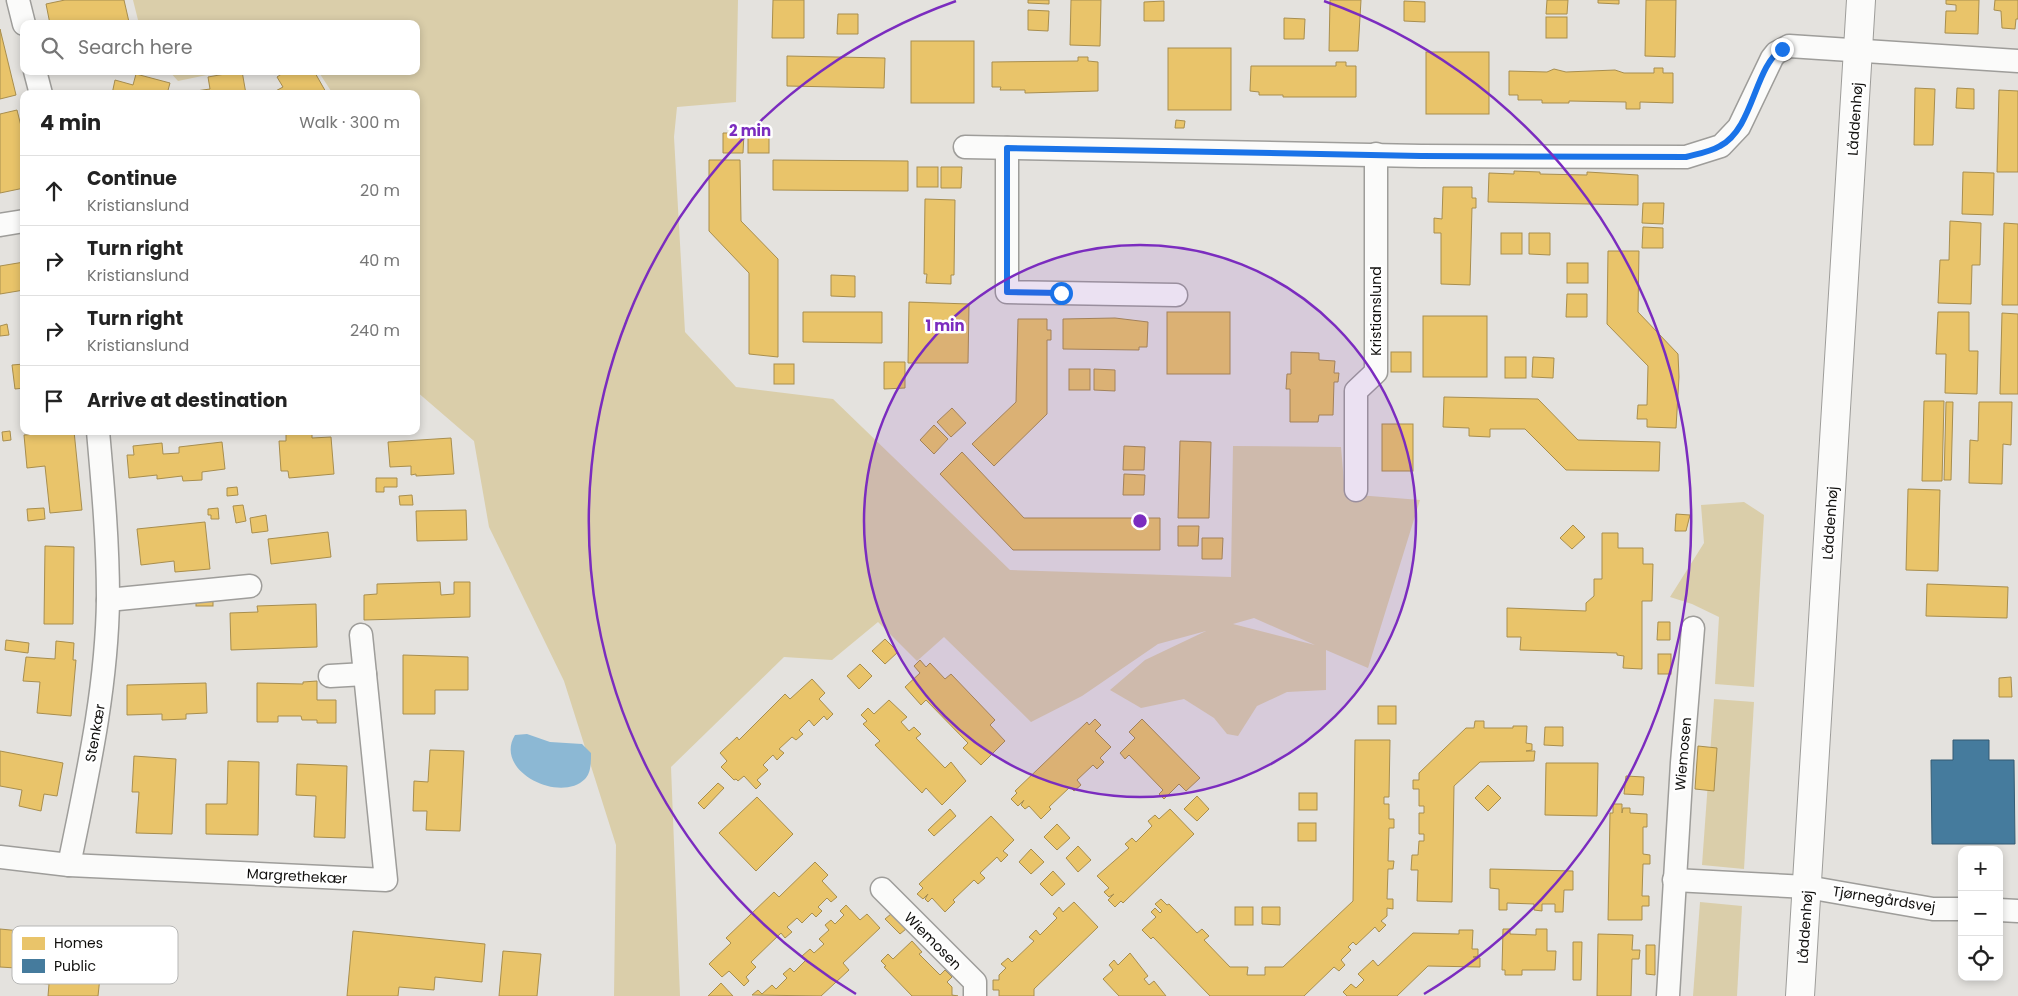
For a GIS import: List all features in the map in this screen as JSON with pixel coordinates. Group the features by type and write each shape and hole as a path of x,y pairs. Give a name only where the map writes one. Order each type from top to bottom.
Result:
{"street":[{"path":"18,0 23,20"},
{"name":"Låddenhøj","path":"1800,996 1861,0"},
{"path":"965,146 1376,154 1686,157 1720,146 1739,127 1772,58 1782,49 1796,46 2018,61"},
{"path":"37,75 40,90"},
{"path":"1007,148 1007,292 1176,295"},
{"name":"Kristianslund","path":"1356,490 1356,391 1376,372 1376,154"},
{"path":"0,225 20,222"},
{"name":"Stenkær","path":"69,865 101,699 108,600 107,528 98,435"},
{"path":"108,600 250,586"},
{"name":"Wiemosen","path":"1668,996 1674,880 1693,628"},
{"name":"Margrethekær","path":"0,857 69,865 386,880 361,636"},
{"path":"330,676 365,674"},
{"path":"1674,880 1807,887"},
{"name":"Tjørnegårdsvej","path":"1807,887 1932,909 1958,909"},
{"name":"Wiemosen","path":"882,889 975,982 975,996"},
{"path":"2003,910 2018,911"}],"shaded area":[{"path":"133,0 738,0 736,102 677,107 674,137 685,332 736,387 833,399 1010,570 1231,577 1233,446 1341,447 1345,494 1420,500 1368,668 1326,650 1326,690 1287,692 1257,706 1238,736 1227,734 1214,718 1184,699 1141,708 1110,690 1145,660 1206,631 1158,644 1082,696 1031,722 944,637 917,661 878,622 832,660 784,657 671,767 680,996 614,996 616,845 564,681 489,527 474,441 420,394 420,90 330,90 321,75 420,75 420,20 138,20","holes":["1254,618 1315,645 1233,624"]},
{"path":"173,75 207,75 178,81"},
{"path":"1744,502 1764,515 1754,687 1715,684 1719,617 1692,604 1670,597 1704,543 1701,505"},
{"path":"1714,699 1754,702 1744,869 1702,865"},
{"path":"1700,902 1742,906 1737,996 1693,996"}],"water":[{"path":"527,734 550,742 582,744 591,753 587,777 574,786 560,788 546,786 532,780 513,761 511,748 515,735"}],"building: Homes":[{"path":"65,0 124,0 129,20 49,20 46,4"},
{"path":"773,0 804,0 804,38 772,38"},
{"path":"1028,0 1049,0 1049,4 1028,3"},
{"path":"1071,0 1101,0 1100,46 1070,45"},
{"path":"1330,0 1361,0 1358,51 1329,51"},
{"path":"1547,0 1568,0 1567,14 1546,14"},
{"path":"1598,0 1619,0 1619,4 1598,3"},
{"path":"1646,0 1676,0 1675,57 1645,56"},
{"path":"1946,0 1979,0 1978,34 1945,33 1946,11 1956,11 1956,5 1946,4"},
{"path":"1995,0 2018,0 2018,19 2016,19 2015,29 2002,28 2001,11 1994,10"},
{"path":"1164,1 1164,21 1144,21 1144,2"},
{"path":"1404,1 1425,2 1425,22 1404,21"},
{"path":"1028,10 1049,11 1048,31 1028,30"},
{"path":"838,14 858,14 858,34 837,34"},
{"path":"1546,17 1567,17 1567,38 1546,38"},
{"path":"1284,18 1305,19 1304,39 1284,39"},
{"path":"0,29 16,95 0,99"},
{"path":"911,41 974,41 974,103 911,103"},
{"path":"1168,48 1231,48 1231,110 1168,110"},
{"path":"1426,52 1489,52 1489,114 1426,114"},
{"path":"787,56 885,58 884,88 787,86"},
{"path":"1078,57 1088,57 1088,61 1098,62 1098,91 1025,93 1025,90 1000,90 1001,87 992,87 992,62 1078,61"},
{"path":"1336,62 1346,62 1346,66 1356,66 1356,97 1283,97 1283,95 1259,95 1259,92 1250,91 1251,66 1336,66"},
{"path":"1654,68 1663,68 1663,73 1673,73 1673,103 1640,102 1640,109 1626,109 1626,102 1569,101 1569,103 1542,103 1542,100 1518,100 1518,95 1509,95 1509,71 1547,72 1554,69 1566,72 1615,70 1624,73 1654,73"},
{"path":"136,75 170,83 168,90 113,90 115,80 133,85"},
{"path":"243,75 245,90 203,90 210,89 208,77"},
{"path":"280,75 316,75 325,90 277,90 283,87 277,77"},
{"path":"1915,88 1935,89 1933,145 1914,145"},
{"path":"1957,88 1974,89 1974,109 1956,108"},
{"path":"1999,90 2018,91 2018,172 1997,172"},
{"path":"17,110 20,122 20,189 0,193 0,114"},
{"path":"1176,120 1185,121 1184,128 1175,128"},
{"path":"748,132 769,132 769,153 748,153"},
{"path":"723,133 744,133 743,153 723,153"},
{"path":"709,160 740,160 741,221 778,259 778,357 749,354 749,273 709,231"},
{"path":"773,160 908,161 908,191 773,190"},
{"path":"917,167 938,167 938,187 917,187"},
{"path":"941,167 962,167 961,188 941,188"},
{"path":"1514,171 1540,172 1540,174 1587,175 1587,172 1638,175 1638,205 1488,202 1489,173 1514,174"},
{"path":"1963,172 1994,173 1993,215 1962,214"},
{"path":"1443,187 1472,187 1472,198 1476,198 1476,208 1472,208 1470,285 1441,284 1441,233 1434,233 1434,218 1442,219"},
{"path":"925,199 955,200 954,275 951,275 951,284 926,283 927,274 924,274"},
{"path":"1643,203 1664,203 1663,224 1642,223"},
{"path":"1950,221 1981,223 1980,265 1972,265 1971,304 1938,303 1940,260 1949,260"},
{"path":"2004,223 2018,224 2018,305 2002,305"},
{"path":"1643,227 1663,228 1663,248 1642,248"},
{"path":"1501,233 1522,233 1522,254 1501,254"},
{"path":"1529,233 1550,233 1550,255 1529,254"},
{"path":"1608,251 1639,251 1638,312 1678,354 1679,377 1676,428 1647,427 1647,419 1637,419 1638,405 1647,405 1648,366 1607,324"},
{"path":"20,263 20,291 0,294 0,266"},
{"path":"1567,263 1588,263 1588,283 1567,283"},
{"path":"831,275 855,276 855,297 831,296"},
{"path":"1567,294 1587,294 1587,317 1566,317"},
{"path":"909,302 969,304 968,363 908,363"},
{"path":"803,312 882,312 882,343 803,342"},
{"path":"1167,312 1230,312 1230,374 1167,374"},
{"path":"1938,312 1969,312 1969,351 1978,351 1977,394 1945,393 1946,354 1936,354"},
{"path":"2002,313 2018,314 2018,394 2000,394"},
{"path":"1423,316 1487,316 1487,377 1423,377"},
{"path":"1115,318 1148,322 1147,347 1139,347 1139,350 1063,349 1063,319"},
{"path":"1018,319 1047,319 1047,330 1051,330 1051,340 1047,340 1047,414 994,466 972,444 1016,402"},
{"path":"7,324 9,335 0,336 0,326"},
{"path":"1291,352 1319,353 1319,360 1335,361 1334,373 1339,373 1338,382 1334,382 1333,415 1319,415 1318,422 1290,422 1290,389 1286,389 1287,374 1291,374"},
{"path":"1391,352 1411,352 1411,372 1391,372"},
{"path":"1505,357 1526,357 1526,378 1505,378"},
{"path":"1533,357 1554,358 1553,378 1532,377"},
{"path":"884,362 905,362 905,388 884,389"},
{"path":"20,364 20,388 15,389 12,365"},
{"path":"774,364 794,364 794,384 774,384"},
{"path":"1069,369 1090,369 1090,390 1069,390"},
{"path":"1094,369 1115,370 1115,391 1094,390"},
{"path":"1444,397 1538,399 1578,440 1660,442 1659,471 1566,470 1525,429 1490,429 1490,437 1469,436 1469,428 1443,427"},
{"path":"1924,401 1944,401 1942,481 1922,481"},
{"path":"1946,402 1953,402 1951,480 1944,480"},
{"path":"1979,402 2012,402 2011,445 2003,444 2002,484 1969,483 1970,440 1978,441"},
{"path":"952,408 966,423 951,437 937,422"},
{"path":"1382,424 1413,424 1413,471 1382,471"},
{"path":"934,425 948,439 934,454 920,440"},
{"path":"10,431 11,440 3,441 2,432"},
{"path":"24,435 74,435 82,510 50,513 45,466 27,468"},
{"path":"286,435 312,435 312,438 331,437 334,474 289,478 288,471 281,471 279,441 286,441"},
{"path":"451,438 454,474 416,476 416,474 411,475 411,466 390,467 388,442"},
{"path":"1180,441 1211,442 1209,518 1178,518"},
{"path":"222,442 225,469 202,472 202,480 183,481 182,476 157,479 157,475 129,478 127,455 134,455 133,446 162,443 163,454 179,453 179,447"},
{"path":"1124,446 1145,447 1144,470 1123,470"},
{"path":"962,452 1024,518 1160,518 1160,550 1013,550 940,474"},
{"path":"1124,474 1145,475 1144,495 1123,495"},
{"path":"376,478 397,478 397,487 384,487 384,492 376,492"},
{"path":"237,487 238,495 227,496 227,488"},
{"path":"1908,489 1940,490 1938,571 1906,570"},
{"path":"412,495 413,505 400,505 399,496"},
{"path":"243,505 246,521 236,523 233,506"},
{"path":"44,508 45,519 28,521 27,509"},
{"path":"218,508 219,519 211,519 211,515 208,515 208,509"},
{"path":"466,510 467,540 417,541 416,511"},
{"path":"1676,514 1690,515 1686,531 1675,531"},
{"path":"266,515 268,531 252,533 250,518"},
{"path":"205,522 210,569 175,572 174,561 141,565 137,529"},
{"path":"1573,525 1585,537 1572,549 1560,538"},
{"path":"1178,526 1199,526 1198,546 1178,546"},
{"path":"328,532 331,557 271,564 268,539"},
{"path":"1602,533 1618,533 1618,548 1643,548 1643,564 1653,564 1652,601 1642,601 1642,669 1623,668 1624,656 1617,655 1617,653 1520,650 1521,637 1507,637 1507,608 1586,611 1586,603 1594,596 1594,579 1602,579"},
{"path":"1202,538 1223,538 1222,559 1202,559"},
{"path":"45,546 74,547 73,624 44,624"},
{"path":"440,582 441,595 454,594 454,582 470,582 470,617 364,620 364,595 377,594 377,584"},
{"path":"1927,584 2008,587 2007,618 1926,616"},
{"path":"196,596 213,596 213,606 196,606"},
{"path":"316,604 317,647 231,650 230,613 258,612 257,606"},
{"path":"1658,622 1670,622 1670,640 1657,640"},
{"path":"885,639 898,652 885,664 872,651"},
{"path":"6,640 29,643 28,653 5,650"},
{"path":"56,641 74,643 73,660 76,660 71,716 37,713 40,682 23,681 26,657 55,659"},
{"path":"1658,654 1671,654 1671,674 1658,674"},
{"path":"403,655 468,657 468,690 435,690 435,714 403,714"},
{"path":"920,660 926,667 930,663 945,679 951,674 995,720 990,725 1005,741 981,765 963,748 968,743 926,700 921,705 905,687 920,673 914,666"},
{"path":"860,664 872,676 859,689 847,676"},
{"path":"2011,677 2012,697 1999,697 1999,678"},
{"path":"812,679 825,693 819,699 833,714 827,720 824,716 814,726 809,720 799,730 803,734 796,740 792,737 779,749 784,753 777,760 773,755 763,765 768,770 757,780 761,784 756,789 744,776 738,781 734,780 721,767 727,761 720,753 737,737 739,740 785,694 790,699"},
{"path":"317,681 317,700 336,700 336,723 317,723 317,720 302,720 301,716 278,716 278,722 257,722 257,683 303,684 303,682"},
{"path":"206,683 207,713 186,714 186,719 162,720 162,714 127,715 127,685"},
{"path":"889,700 907,717 901,722 909,731 914,727 921,734 916,738 945,768 951,762 966,781 942,805 926,788 922,793 875,745 880,741 863,724 867,721 861,715 868,708 874,714"},
{"path":"1378,706 1396,706 1396,724 1378,724"},
{"path":"1095,719 1101,725 1095,731 1111,747 1100,758 1104,762 1097,769 1093,765 1077,780 1081,785 1074,791 1070,787 1049,807 1051,809 1041,819 1029,806 1025,809 1021,805 1024,800 1018,806 1011,799 1017,793 1015,791 1087,722 1089,725"},
{"path":"1142,719 1200,778 1186,791 1179,784 1164,799 1159,794 1163,790 1129,755 1125,759 1120,753 1135,738 1129,732"},
{"path":"1475,721 1484,721 1484,728 1527,726 1526,743 1532,744 1532,750 1526,751 1535,751 1534,761 1480,762 1454,786 1452,902 1417,901 1418,870 1411,870 1412,855 1418,855 1419,841 1424,841 1424,834 1419,834 1419,813 1424,813 1424,806 1419,806 1419,789 1413,789 1413,780 1419,780 1419,773 1466,728 1474,728"},
{"path":"1545,727 1563,727 1563,746 1544,745"},
{"path":"1355,740 1390,740 1389,797 1384,797 1384,804 1389,804 1389,819 1394,819 1394,828 1389,828 1388,861 1394,861 1393,869 1388,869 1387,899 1393,899 1393,909 1387,908 1387,916 1381,921 1386,925 1379,932 1375,927 1356,945 1353,942 1348,947 1351,950 1341,960 1345,965 1339,971 1334,967 1304,996 1210,996 1153,937 1151,939 1142,930 1156,917 1151,912 1155,908 1160,913 1162,911 1155,904 1161,899 1167,905 1169,904 1197,933 1202,929 1209,936 1204,940 1230,967 1248,967 1247,975 1265,975 1265,967 1283,967 1353,901"},
{"path":"1698,746 1717,748 1714,791 1695,789"},
{"path":"430,750 464,751 460,831 426,830 427,811 413,811 414,781 428,782"},
{"path":"0,751 63,763 57,796 44,794 41,811 19,806 22,790 0,786"},
{"path":"134,756 176,759 172,834 136,833 139,792 132,792"},
{"path":"228,761 259,762 258,835 206,834 206,804 227,804"},
{"path":"1546,763 1598,763 1597,816 1545,815"},
{"path":"297,764 347,766 345,838 314,837 316,796 296,795"},
{"path":"1626,776 1644,777 1643,795 1624,794"},
{"path":"718,783 724,788 704,809 698,803"},
{"path":"1488,785 1501,798 1488,811 1475,798"},
{"path":"1299,793 1317,793 1317,810 1299,810"},
{"path":"1197,796 1209,809 1197,821 1184,809"},
{"path":"757,797 793,834 756,871 719,833"},
{"path":"1613,804 1622,804 1622,813 1623,808 1630,808 1630,813 1647,814 1647,827 1643,827 1643,854 1650,855 1650,864 1643,864 1642,896 1649,896 1649,906 1642,906 1642,920 1608,920 1610,813 1613,813"},
{"path":"950,809 956,816 934,836 928,830"},
{"path":"1170,809 1194,834 1123,903 1121,901 1115,907 1108,900 1114,894 1109,897 1104,892 1109,888 1097,876 1129,848 1125,844 1132,838 1136,842 1152,826 1148,821 1155,815 1159,819"},
{"path":"991,816 1014,840 1003,851 1008,855 1001,862 997,857 980,873 985,878 978,884 974,880 953,900 955,902 945,912 932,898 928,902 925,899 928,894 923,899 917,894 923,888 919,884"},
{"path":"1298,823 1316,823 1316,841 1298,841"},
{"path":"1057,824 1070,838 1057,850 1044,837"},
{"path":"1078,846 1091,860 1078,872 1066,858"},
{"path":"1031,849 1044,862 1031,874 1019,862"},
{"path":"815,862 828,875 822,881 837,897 831,902 827,898 818,907 822,911 816,917 812,913 802,923 797,918 787,927 792,932 785,938 781,933 751,962 756,967 746,977 749,981 744,986 729,971 722,977 709,964 731,943 726,938 774,892 779,897"},
{"path":"1490,869 1573,871 1573,890 1564,890 1563,912 1555,912 1555,904 1542,904 1542,911 1534,910 1534,904 1507,903 1507,910 1499,910 1499,889 1490,888"},
{"path":"1053,871 1065,884 1052,896 1040,884"},
{"path":"1074,902 1098,927 1034,989 1034,996 999,996 999,990 993,990 993,980 999,980 999,975 1006,968 1001,964 1008,958 1012,962 1034,941 1029,937 1036,930 1040,935 1057,918 1053,914 1059,907 1063,912"},
{"path":"846,905 860,920 867,914 880,928 843,963 849,970 821,996 752,995 758,990 762,994 772,985 776,989 787,978 783,974 790,968 794,972 806,960 802,956 810,949 814,953 824,944 819,939 829,930 825,925 831,920 835,924 844,915 840,911"},
{"path":"1235,907 1253,907 1253,925 1235,925"},
{"path":"1262,907 1280,907 1280,925 1262,924"},
{"path":"891,914 906,929 900,934 885,919"},
{"path":"0,929 12,930 12,968 0,967"},
{"path":"1503,929 1510,929 1510,934 1536,935 1536,929 1547,929 1547,951 1556,951 1555,970 1522,970 1522,975 1505,975 1505,970 1502,970"},
{"path":"1459,930 1473,930 1472,949 1478,949 1478,956 1473,957 1480,958 1480,967 1428,966 1397,996 1347,996 1343,992 1351,984 1356,988 1364,980 1358,974 1373,960 1378,966 1413,933 1459,934"},
{"path":"353,931 485,944 482,982 435,977 434,990 399,987 398,996 347,996"},
{"path":"1598,934 1633,935 1632,950 1640,950 1639,959 1632,959 1631,996 1597,996"},
{"path":"912,941 922,952 919,954 940,975 945,970 952,977 947,982 952,987 952,995 958,996 912,996 884,967 886,966 881,961 888,954 893,959"},
{"path":"1573,942 1582,942 1581,980 1573,980"},
{"path":"1646,945 1655,945 1655,975 1646,974"},
{"path":"503,951 541,954 537,996 499,996"},
{"path":"1130,953 1148,976 1144,979 1149,985 1154,981 1166,996 1119,996 1103,979 1113,970 1109,965 1114,960 1118,965"},
{"path":"721,983 733,996 708,996"},
{"path":"49,984 99,984 98,996 48,996"}],"building: Public":[{"path":"1953,740 1989,740 1989,760 2014,760 2015,844 1932,844 1931,760 1953,760"}],"route":[{"path":"1061,293 1007,292 1007,148 1421,156 1686,157 1720,146 1739,127 1772,58 1782,49"}]}
